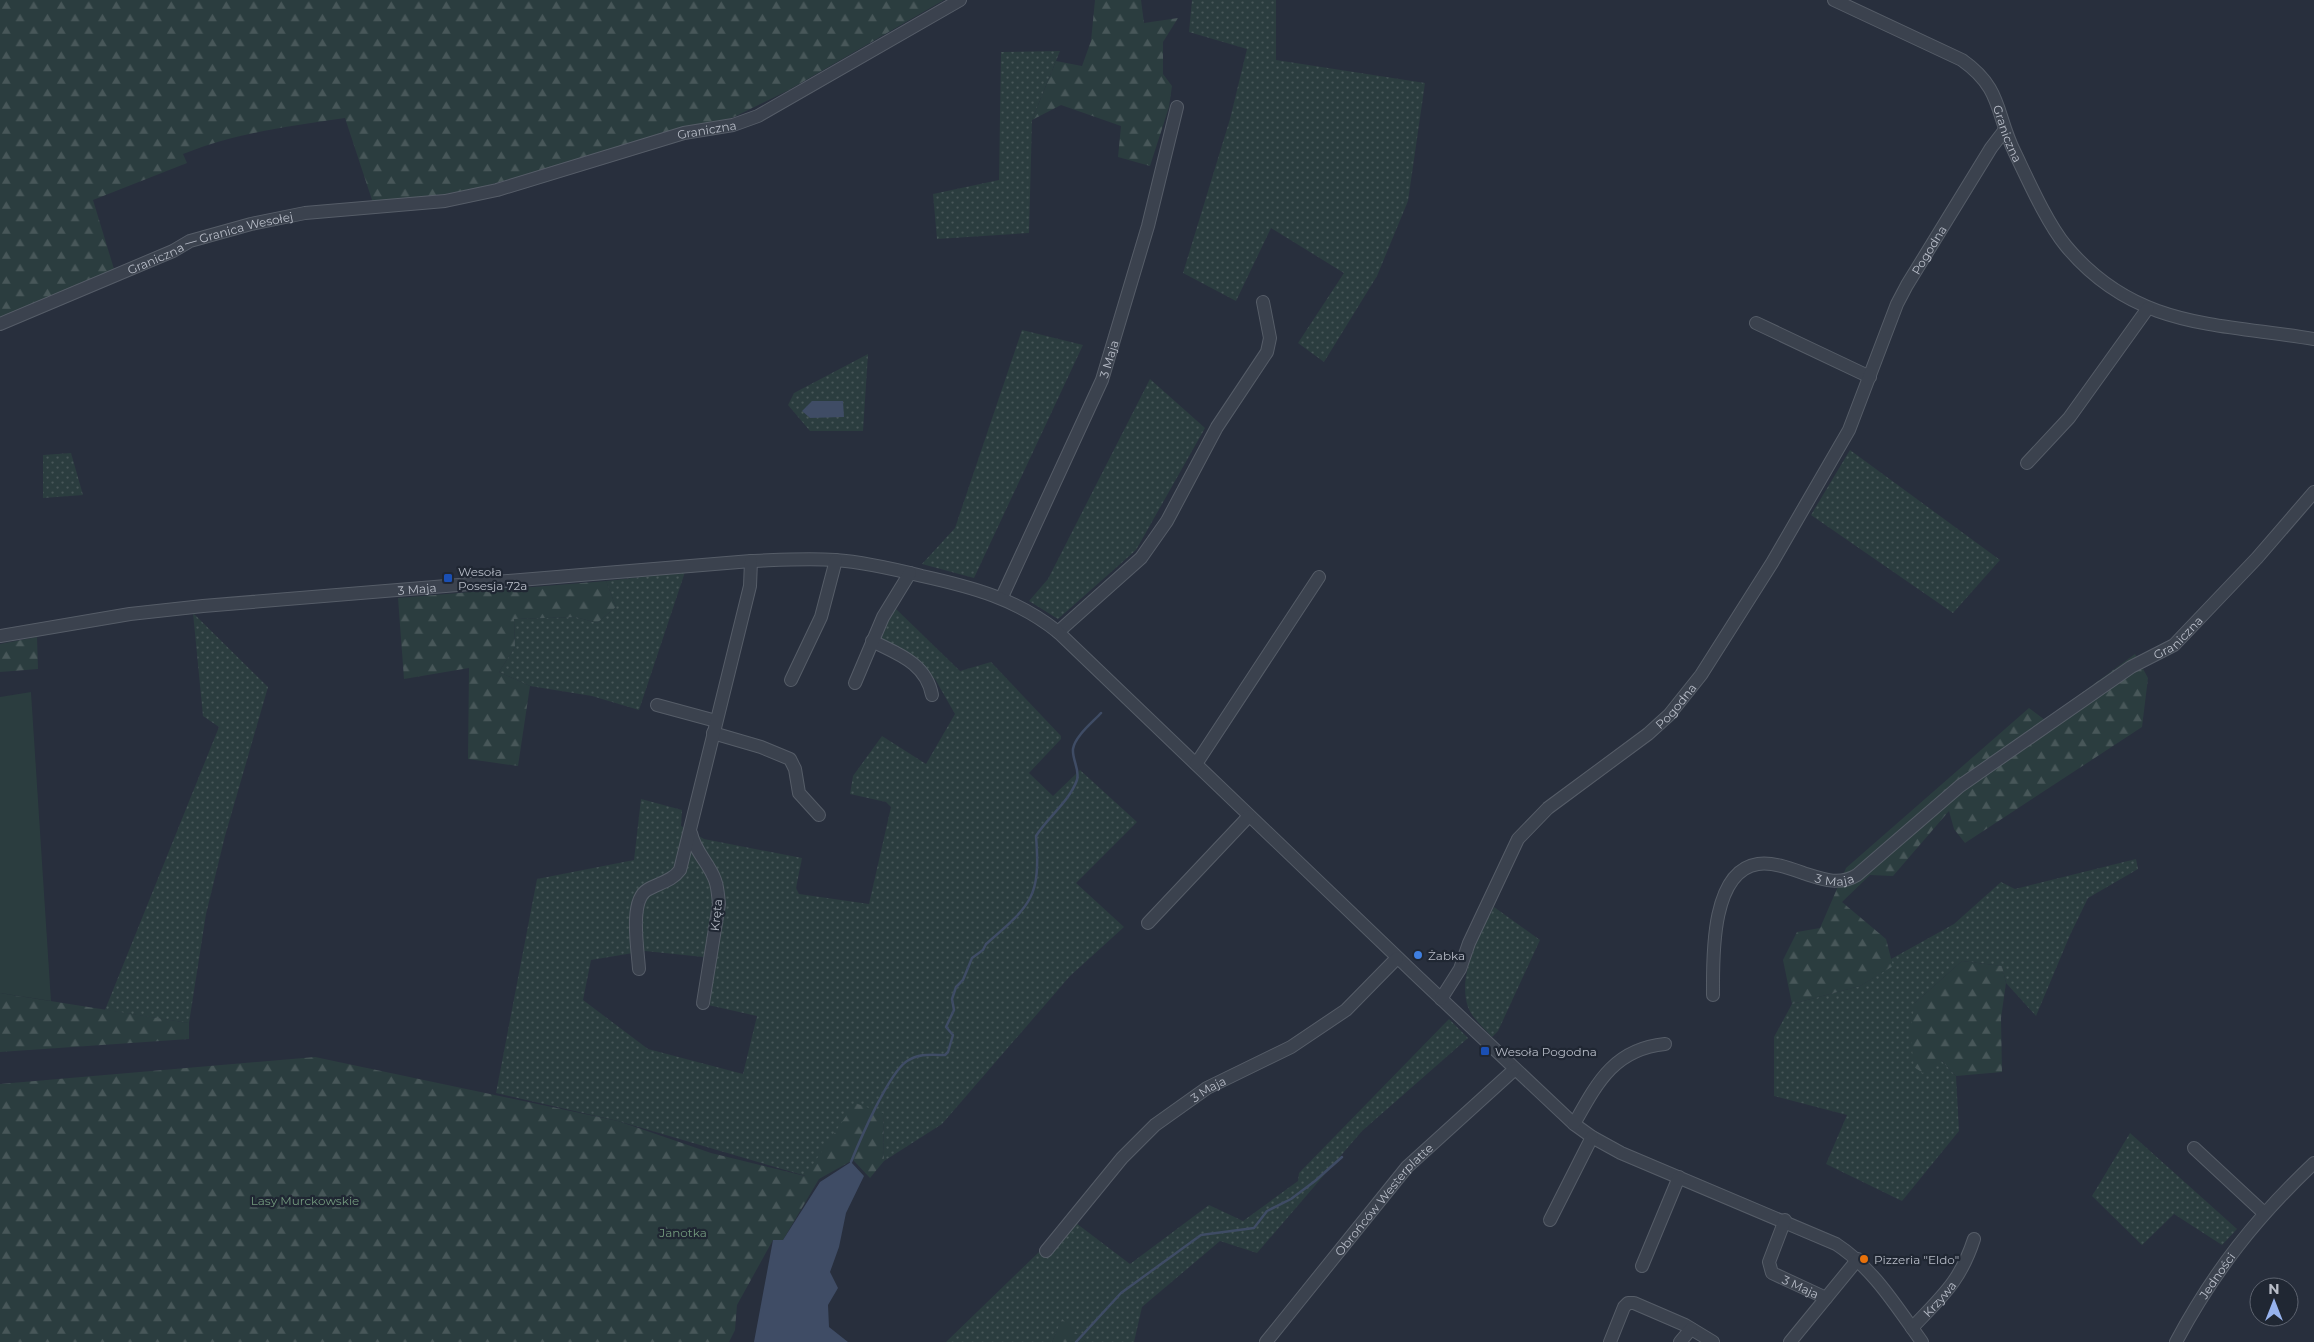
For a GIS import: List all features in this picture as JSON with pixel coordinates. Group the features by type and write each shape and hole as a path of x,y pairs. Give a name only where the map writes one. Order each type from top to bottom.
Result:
{"street":[{"name":"Graniczna","path":"430,202 497,190 684,133 733,125 758,116 960,0"},
{"name":"Graniczna","path":"1834,0 1962,60 1978,71 1996,97 2004,131 2032,188 2065,245 2101,282 2148,308 2173,317 2314,339"},
{"name":"3 Maja","path":"1002,597 1102,380 1148,226 1177,107"},
{"name":"Pogodna","path":"1441,999 1460,969 1469,943 1518,840 1548,808 1648,734 1669,715 1701,676 1772,563 1841,445 1861,404 1897,304 1991,148 2004,131"},
{"name":"Graniczna — Granica Wesołej","path":"0,324 173,251 190,241 251,224 305,213 430,202"},
{"path":"1058,632 1140,558 1167,521 1217,427 1268,352 1270,338 1263,302"},
{"path":"2027,463 2069,418 2148,308"},
{"path":"1756,323 1870,377"},
{"name":"Graniczna","path":"2016,749 2131,667 2174,645 2257,558 2314,492"},
{"name":"3 Maja","path":"0,636 130,614 202,606 751,561 836,560 910,573 978,589 1002,597 1032,612 1058,632 1397,958 1574,1124 1592,1137 1621,1153 1785,1220 1836,1244 1858,1259 1872,1274 1922,1342"},
{"path":"792,680 821,617 836,560"},
{"path":"639,969 638,902 646,891 676,875 680,870 691,833 714,727 750,586 751,561"},
{"path":"855,683 883,617 910,573"},
{"path":"1196,764 1319,578"},
{"path":"872,641 910,660 923,671 930,683 932,695"},
{"path":"657,705 790,759 795,769 799,793 819,815"},
{"name":"3 Maja","path":"1713,995 1716,922 1720,906 1740,873 1758,864 1770,864 1835,882 1850,880 1960,786 2016,749"},
{"path":"1148,924 1250,816"},
{"name":"Kręta","path":"691,833 694,846 715,880 719,904 703,1004"},
{"name":"3 Maja","path":"1046,1251 1122,1158 1155,1125 1207,1088 1291,1047 1346,1010 1397,958"},
{"path":"1574,1124 1593,1090 1609,1069 1622,1058 1636,1051 1666,1044"},
{"name":"Obrońców Westerplatte","path":"1266,1342 1407,1167 1515,1069"},
{"path":"1550,1220 1592,1137"},
{"path":"2194,1148 2264,1213"},
{"name":"Jedności","path":"2176,1342 2198,1301 2227,1257 2264,1213 2314,1162"},
{"path":"1642,1266 1679,1177"},
{"name":"3 Maja","path":"1785,1220 1769,1262 1769,1268 1772,1273 1826,1298"},
{"name":"Krzywa","path":"1912,1328 1950,1289 1959,1276 1974,1239"},
{"name":"3 Maja","path":"1790,1342 1858,1259"},
{"path":"1610,1342 1624,1307 1628,1303 1634,1303 1691,1329 1714,1342"},
{"path":"1680,1342 1691,1329"}],"green space":[{"path":"0,0 944,0 787,91 734,117 707,126 648,139 479,188 435,196 373,203 345,118 263,131 224,140 183,154 187,163 93,200 114,269 0,319"},
{"path":"1095,0 1141,0 1144,23 1178,18 1163,42 1163,74 1172,86 1169,107 1150,166 1118,157 1121,126 1061,105 1032,120 1056,61 1082,66 1091,41"},
{"path":"1192,0 1276,0 1276,60 1425,83 1408,201 1377,276 1324,362 1298,343 1344,273 1271,228 1236,301 1183,273 1230,119 1247,49 1189,32"},
{"path":"1060,51 1032,120 1029,233 937,239 933,194 999,180 1001,52"},
{"path":"1022,330 1083,345 974,578 922,564 955,528"},
{"path":"868,354 863,431 810,431 788,405 794,393"},
{"path":"1150,379 1205,428 1136,550 1058,619 1029,601 1048,579"},
{"path":"1850,450 2000,560 1953,613 1811,515"},
{"path":"71,453 83,495 43,498 43,455"},
{"path":"685,572 639,710 592,696 530,686 499,672 515,647 514,619 576,617 597,623 616,607 606,581"},
{"path":"606,581 616,607 597,623 576,617 514,619 515,647 499,672 530,686 518,766 468,759 469,668 404,679 398,598"},
{"path":"894,607 960,671 991,662 1061,736 1061,739 1029,773 1053,796 1080,770 1137,822 1076,883 1124,927 1070,976 942,1124 884,1161 883,1113 806,1176 618,1121 496,1093 537,879 634,860 641,799 682,810 681,826 704,839 802,858 796,888 799,894 869,904 891,807 886,802 850,794 853,776 882,736 926,764 955,714 935,679 881,639","holes":["645,951 713,958 708,1005 757,1016 743,1074 648,1049 583,1000 591,960"]},
{"path":"193,613 268,687 225,836 206,914 189,1023 105,1010 219,727 203,716"},
{"path":"37,637 38,669 0,672 0,644"},
{"path":"2135,654 2148,678 2142,727 1965,843 1954,829 1949,811 1893,876 1870,875 1842,902 1886,939 1893,966 1860,986 1792,1004 1783,960 1797,932 1820,928 1846,868 2029,708 2045,720"},
{"path":"31,692 51,1001 0,993 0,697"},
{"path":"2136,859 2138,869 2088,898 2070,935 2036,1016 2006,983 2002,966 1962,961 1915,1003 1941,1060 1956,1076 1959,1131 1902,1201 1826,1164 1847,1115 1774,1096 1774,1037 1792,1004 1860,986 1892,966 1891,959 1954,924 2001,882 2015,889"},
{"path":"1494,907 1540,940 1498,1031 1492,1037 1475,1019 1468,1007 1465,995 1465,982 1477,942"},
{"path":"1962,961 2002,966 2006,983 2001,1018 2002,1072 1956,1076 1941,1060 1923,1073 1914,1067 1910,1031 1915,1003"},
{"path":"0,993 189,1023 189,1039 0,1052"},
{"path":"1449,1019 1468,1038 1362,1131 1257,1253 1220,1241 1142,1307 1134,1342 1086,1342 1062,1320 1052,1342 946,1342 1072,1220 1130,1264 1209,1205 1243,1221 1298,1181 1299,1173"},
{"name":"Lasy Murckowskie","path":"315,1057 618,1121 711,1153 805,1176 855,1103 883,1113 884,1161 870,1178 853,1160 819,1179 783,1240 773,1240 737,1305 735,1330 729,1342 0,1342 0,1084"},
{"path":"2130,1133 2237,1229 2222,1245 2174,1214 2142,1245 2092,1196"},
{"path":"1062,1319 1086,1342 1052,1342"}],"water":[{"path":"812,401 843,401 844,417 810,418 802,411"},
{"path":"851,1162 864,1176 846,1213 839,1247 830,1272 838,1288 828,1305 829,1327 848,1342 754,1342 773,1240 783,1240 820,1182"}],"waterway":[{"path":"851,1162 875,1108 900,1068 907,1061 916,1057 945,1055 948,1052 953,1035 946,1027 954,1010 952,999 956,987 963,980 972,958 983,950 986,944 1014,919 1030,899 1037,874 1036,836 1073,788 1078,776 1073,753 1074,744 1101,713"},
{"path":"1076,1342 1121,1293 1201,1235 1254,1228 1267,1211 1291,1199 1342,1157"}],"place":[{"name":"Wesoła Posesja 72a","path":"448,578"},
{"name":"Żabka","path":"1418,955"},
{"name":"Wesoła Pogodna","path":"1485,1051"},
{"name":"Pizzeria \"Eldo\"","path":"1864,1259"}],"park label":[{"name":"Janotka","path":"683,1232"}]}
